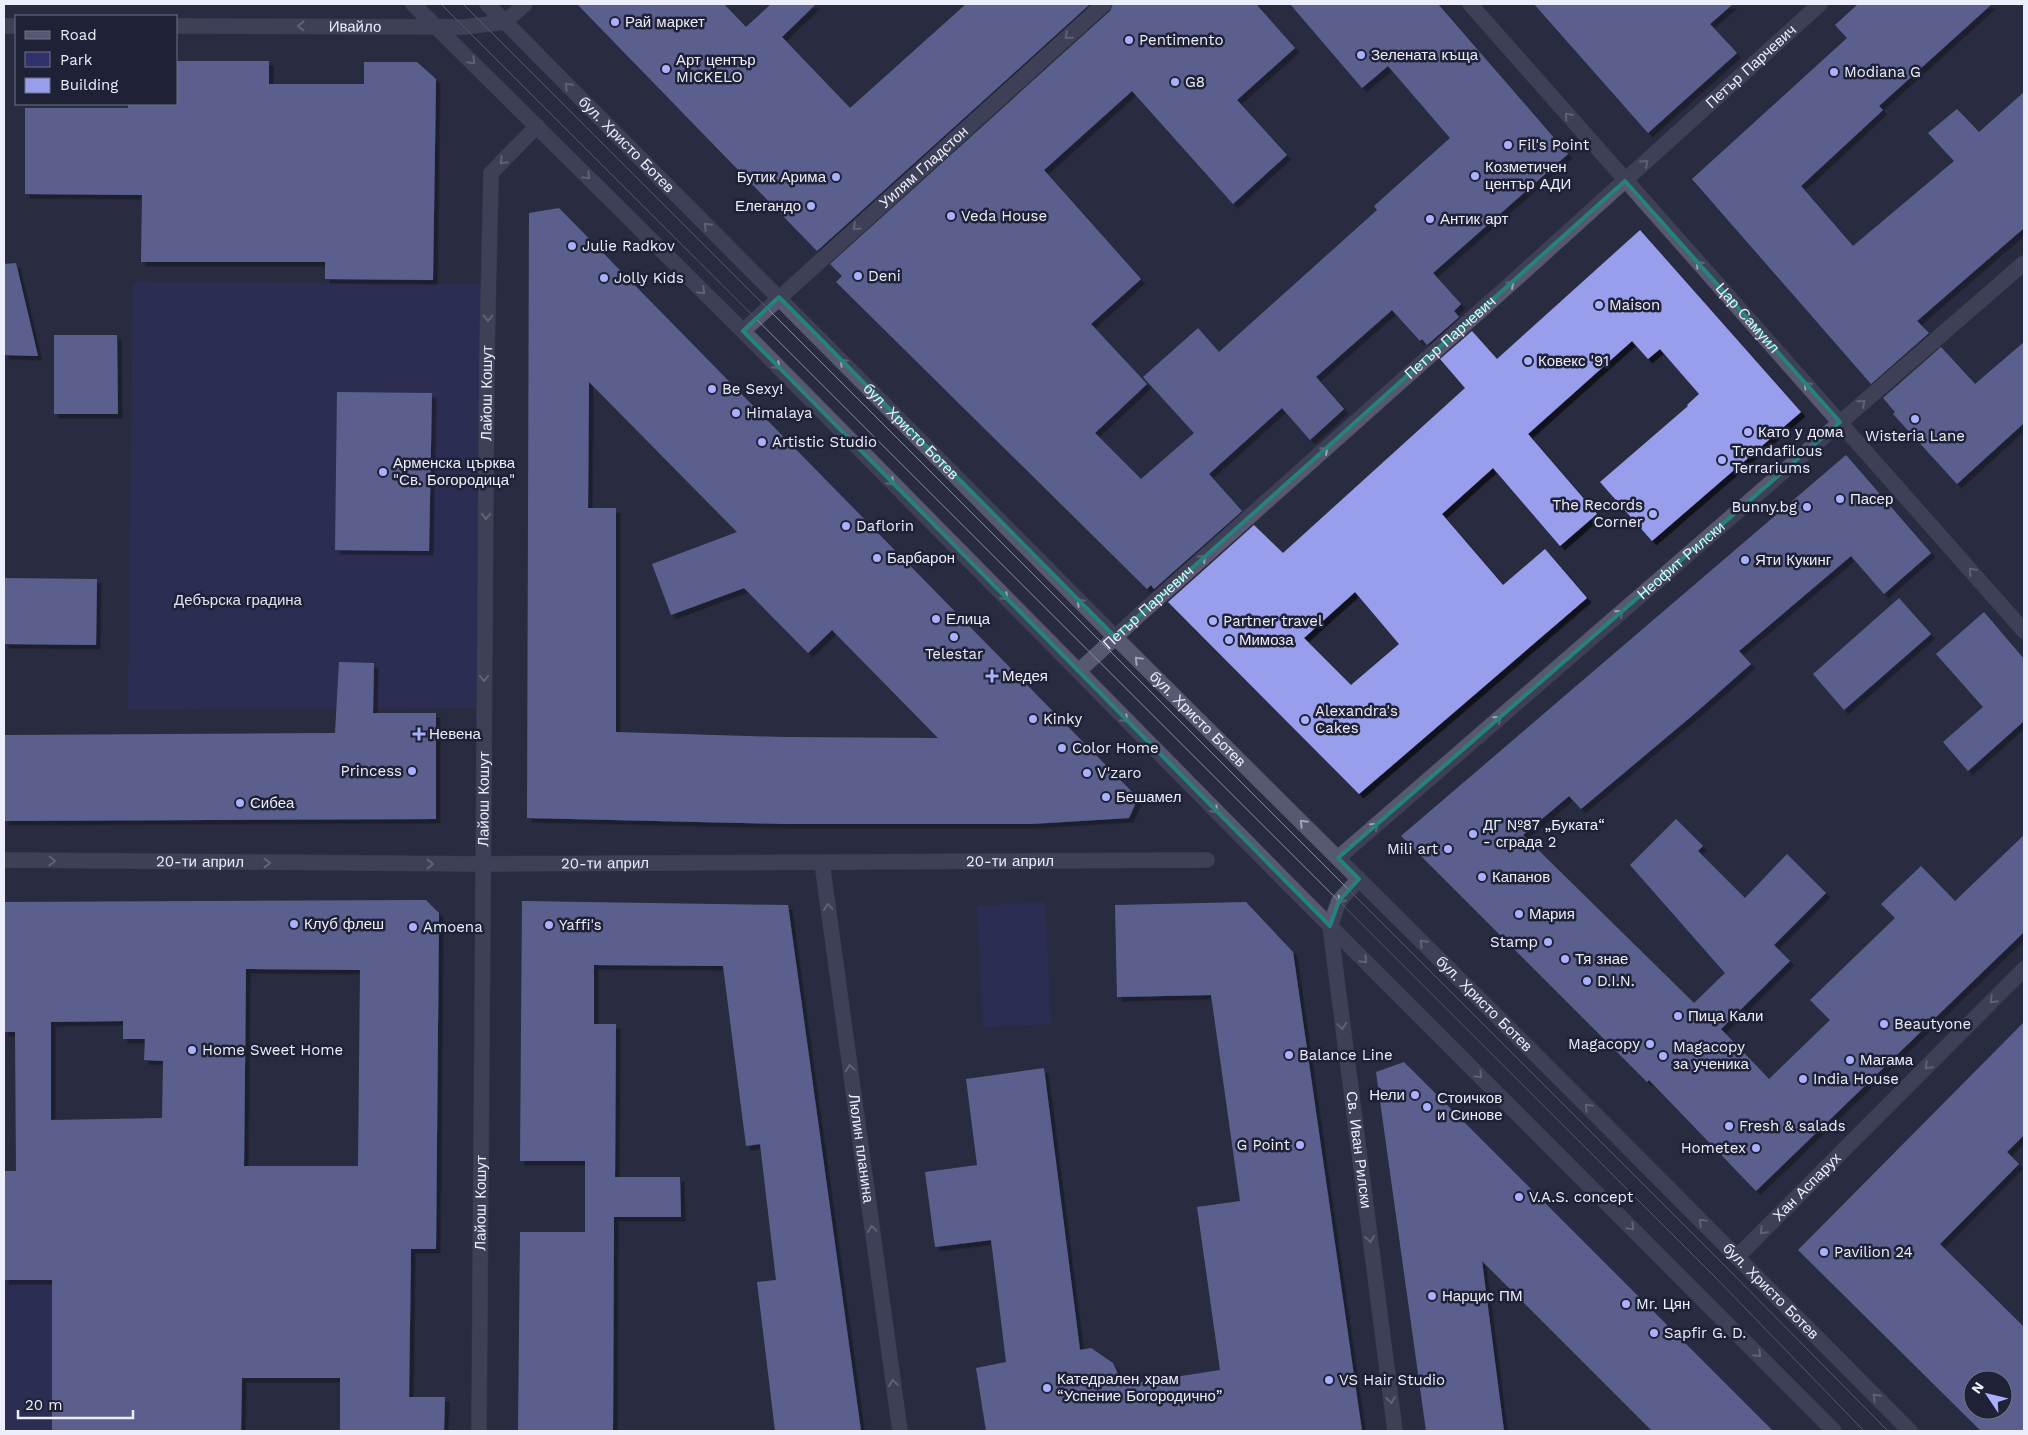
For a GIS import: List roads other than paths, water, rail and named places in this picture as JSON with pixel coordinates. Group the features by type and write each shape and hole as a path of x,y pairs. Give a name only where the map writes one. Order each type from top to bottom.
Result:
{"street":[{"path":"414,4 743,331 1330,926 1834,1431"},
{"name":"бул. Христо Ботев","path":"487,4 1115,637 1910,1431"},
{"path":"505,22 525,4"},
{"name":"Уилям Гладстон","path":"743,331 1104,4"},
{"name":"Цар Самуил","path":"1470,4 2024,631"},
{"name":"Петър Парчевич","path":"1079,671 1820,4"},
{"name":"Ивайло","path":"178,26 464,27 505,22"},
{"name":"Лайош Кошут","path":"479,1431 482,864 490,173 538,126"},
{"name":"Неофит Рилски","path":"1338,858 2024,263"},
{"name":"20-ти април","path":"4,860 482,864 1208,860"},
{"name":"Люлин планина","path":"822,863 900,1431"},
{"name":"Св. Иван Рилски","path":"1359,879 1339,901 1330,926 1395,1431"},
{"name":"Хан Аспарух","path":"1737,1257 2024,969"}],"tram line":[{"path":"441,4 1716,1278 1864,1431"},
{"path":"463,4 1888,1431"}],"place":[{"name":"Рай маркет","path":"615,22"},
{"name":"Pentimento","path":"1129,40"},
{"name":"Зелената къща","path":"1361,55"},
{"name":"Арт център MICKELO","path":"666,69"},
{"name":"Modiana G","path":"1834,72"},
{"name":"G8","path":"1175,82"},
{"name":"Fil's Point","path":"1508,145"},
{"name":"Козметичен център АДИ","path":"1475,176"},
{"name":"Бутик Арима","path":"836,177"},
{"name":"Елегандо","path":"811,206"},
{"name":"Veda House","path":"951,216"},
{"name":"Антик арт","path":"1430,219"},
{"name":"Julie Radkov","path":"572,246"},
{"name":"Deni","path":"858,276"},
{"name":"Jolly Kids","path":"604,278"},
{"name":"Maison","path":"1599,305"},
{"name":"Ковекс '91","path":"1528,361"},
{"name":"Be Sexy!","path":"712,389"},
{"name":"Himalaya","path":"736,413"},
{"name":"Wisteria Lane","path":"1915,419"},
{"name":"Като у дома","path":"1748,432"},
{"name":"Artistic Studio","path":"762,442"},
{"name":"Trendafilous Terrariums","path":"1722,460"},
{"name":"Арменска църква \"Св. Богородица\"","path":"383,472"},
{"name":"Пасер","path":"1840,499"},
{"name":"Bunny.bg","path":"1807,507"},
{"name":"The Records Corner","path":"1653,514"},
{"name":"Daflorin","path":"846,526"},
{"name":"Барбарон","path":"877,558"},
{"name":"Яти Кукинг","path":"1745,560"},
{"name":"Елица","path":"936,619"},
{"name":"Partner travel","path":"1213,621"},
{"name":"Telestar","path":"954,637"},
{"name":"Мимоза","path":"1229,640"},
{"name":"Медея","path":"992,676"},
{"name":"Kinky","path":"1033,719"},
{"name":"Alexandra's Cakes","path":"1305,720"},
{"name":"Невена","path":"419,734"},
{"name":"Color Home","path":"1062,748"},
{"name":"Princess","path":"412,771"},
{"name":"V'zaro","path":"1087,773"},
{"name":"Бешамел","path":"1106,797"},
{"name":"Сибеа","path":"240,803"},
{"name":"ДГ №87 „Буката“ - сграда 2","path":"1473,834"},
{"name":"Mili art","path":"1448,849"},
{"name":"Капанов","path":"1482,877"},
{"name":"Мария","path":"1519,914"},
{"name":"Клуб флеш","path":"294,924"},
{"name":"Yaffi's","path":"549,925"},
{"name":"Amoena","path":"413,927"},
{"name":"Stamp","path":"1548,942"},
{"name":"Тя знае","path":"1565,959"},
{"name":"D.I.N.","path":"1587,981"},
{"name":"Пица Кали","path":"1678,1016"},
{"name":"Beautyone","path":"1884,1024"},
{"name":"Magacopy","path":"1650,1044"},
{"name":"Home Sweet Home","path":"192,1050"},
{"name":"Balance Line","path":"1289,1055"},
{"name":"Magacopy за ученика","path":"1663,1056"},
{"name":"Магама","path":"1850,1060"},
{"name":"India House","path":"1803,1079"},
{"name":"Нели","path":"1415,1095"},
{"name":"Стоичков и Синове","path":"1427,1107"},
{"name":"Fresh & salads","path":"1729,1126"},
{"name":"G Point","path":"1300,1145"},
{"name":"Hometex","path":"1756,1148"},
{"name":"V.A.S. concept","path":"1519,1197"},
{"name":"Pavilion 24","path":"1824,1252"},
{"name":"Нарцис ПМ","path":"1432,1296"},
{"name":"Mr. Цян","path":"1626,1304"},
{"name":"Sapfir G. D.","path":"1654,1333"},
{"name":"VS Hair Studio","path":"1329,1380"},
{"name":"Катедрален храм “Успение Богородично”","path":"1047,1388"}],"park label":[{"name":"Дебърска градина","path":"238,600"}]}
